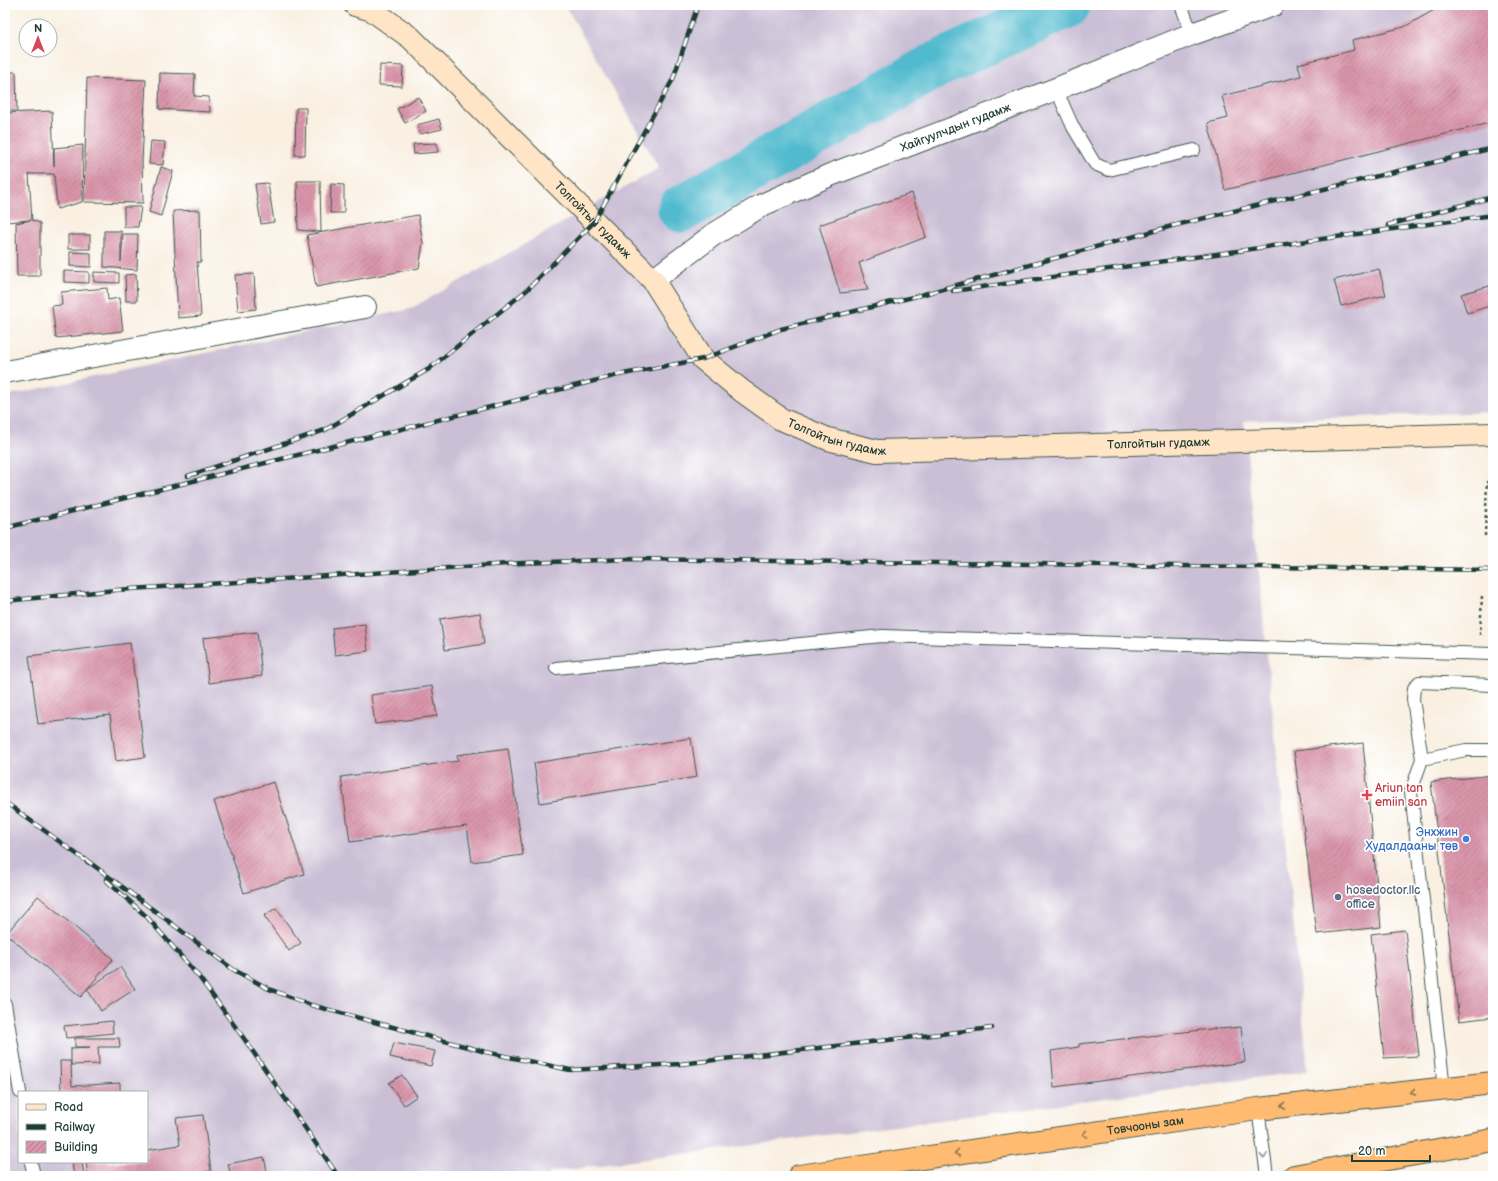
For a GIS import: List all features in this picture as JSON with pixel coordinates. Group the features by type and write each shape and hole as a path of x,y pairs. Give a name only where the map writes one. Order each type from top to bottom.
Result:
{"highway":[{"name":"Товчооны зам","path":"799,1176 1258,1108 1493,1083"},
{"path":"1294,1176 1493,1140"}],"main road":[{"name":"Толгойтын гудамж","path":"355,5 372,10 411,38 653,280 703,359 742,391 781,419 828,439 877,451 1493,434"}],"street":[{"name":"Хайгуулчдын гудамж","path":"653,280 713,235 762,205 830,175 1056,89 1192,34 1273,5"},
{"path":"5,372 365,307"}],"lane":[{"path":"1181,5 1192,34"},
{"path":"1056,89 1073,127 1095,164 1109,170 1194,150"},
{"path":"556,668 882,636 1493,654"},
{"path":"1444,1089 1411,792 1422,759 1413,699 1414,688 1419,682 1493,685"},
{"path":"1422,759 1466,750 1493,750"},
{"path":"5,1004 20,1091"},
{"path":"1258,1108 1267,1176"},
{"path":"31,1163 34,1176"}],"path":[{"path":"1485,536 1487,482 1493,482"},
{"path":"1479,654 1482,595"}],"shaded area":[{"path":"565,5 1493,5 1493,412 1244,421 1308,1071 549,1172 549,1176 5,1176 5,396 410,309 659,168"}],"building":[{"path":"1443,5 1493,5 1493,122 1225,190 1208,123 1228,118 1222,96 1301,76 1298,64 1354,50 1352,40 1404,27"},
{"path":"380,65 403,66 402,86 379,85"},
{"path":"5,72 16,72 17,111 5,111"},
{"path":"160,73 195,74 194,96 209,97 210,112 159,109"},
{"path":"87,78 146,80 142,161 143,203 84,202"},
{"path":"418,97 426,111 405,123 397,109"},
{"path":"296,108 306,108 305,155 295,155"},
{"path":"52,111 54,166 54,148 83,145 82,202 57,209 54,174 29,174 32,220 40,223 40,276 17,276 16,223 31,220 6,222 5,113"},
{"path":"439,119 442,129 420,134 417,125"},
{"path":"151,141 165,142 163,165 149,164"},
{"path":"437,143 438,152 414,154 413,144"},
{"path":"161,167 173,171 161,216 149,212"},
{"path":"297,181 320,181 321,232 298,230"},
{"path":"268,183 274,222 261,224 255,184"},
{"path":"331,184 344,185 344,213 330,213"},
{"path":"912,193 926,237 859,263 868,290 840,293 819,225"},
{"path":"124,207 141,207 138,227 124,227"},
{"path":"200,210 201,262 197,262 201,316 178,318 173,211"},
{"path":"418,215 423,243 419,268 316,287 307,235"},
{"path":"104,231 121,231 121,262 123,234 138,234 137,270 104,267"},
{"path":"68,235 90,235 90,249 68,249"},
{"path":"6,247 6,276 5,276"},
{"path":"70,252 91,253 91,267 70,266"},
{"path":"1379,269 1386,295 1341,306 1334,280"},
{"path":"64,271 89,272 89,283 64,282"},
{"path":"94,272 119,273 119,283 94,282"},
{"path":"136,274 137,301 126,301 125,275"},
{"path":"254,274 256,309 238,311 235,275"},
{"path":"1493,285 1493,305 1467,313 1461,294"},
{"path":"107,288 108,300 119,298 123,331 56,338 52,306 62,305 61,292"},
{"path":"480,613 484,644 445,650 440,619"},
{"path":"365,624 368,651 335,655 332,628"},
{"path":"257,632 262,676 209,683 203,638"},
{"path":"130,643 145,757 116,761 110,715 38,724 29,656"},
{"path":"432,686 437,716 375,724 371,695"},
{"path":"691,738 697,777 540,803 534,763"},
{"path":"1363,743 1381,927 1317,934 1294,751"},
{"path":"508,748 523,855 472,862 467,826 350,842 341,777 458,761 457,755"},
{"path":"1493,775 1493,1017 1459,1021 1431,782"},
{"path":"274,782 304,874 244,893 214,801"},
{"path":"38,896 113,959 81,997 6,934"},
{"path":"276,908 301,943 289,951 264,916"},
{"path":"1405,930 1419,1056 1384,1058 1371,934"},
{"path":"120,967 135,989 101,1011 87,989"},
{"path":"112,1021 113,1033 66,1038 64,1026"},
{"path":"1241,1027 1245,1062 1054,1087 1051,1051 1079,1047 1079,1044 1219,1028"},
{"path":"75,1038 119,1038 120,1047 98,1047 99,1064 71,1065 71,1048 90,1047 75,1047"},
{"path":"394,1043 435,1051 431,1066 390,1057"},
{"path":"60,1061 70,1061 72,1086 120,1083 120,1091 61,1091"},
{"path":"402,1075 417,1096 404,1105 389,1083"},
{"path":"203,1115 211,1171 191,1174 191,1176 88,1176 86,1163 148,1163 148,1150 180,1145 176,1118"},
{"path":"264,1157 268,1176 231,1176 228,1164"},
{"path":"72,1163 82,1163 84,1176 74,1176"}],"waterway":[{"path":"681,209 936,65 1067,5"}],"railway":[{"path":"188,476 325,430 429,369 527,290 594,222 673,79 698,5"},
{"path":"5,528 618,375 703,359 781,329 917,296 1172,226 1493,148"},
{"path":"1388,225 1493,197"},
{"path":"953,291 1493,215"},
{"path":"5,601 116,590 523,563 628,559 1493,570"},
{"path":"5,802 89,863"},
{"path":"85,859 234,970 269,989 311,1005 389,1026 486,1052 570,1070 680,1064 992,1028"},
{"path":"106,880 147,917 199,977 245,1040 338,1176"}],"place":[{"name":"Ariun tan emiin san","path":"1367,795"},
{"name":"Энхжин Худалдааны төв","path":"1466,839"},
{"name":"hosedoctor.llc office","path":"1338,897"}]}
